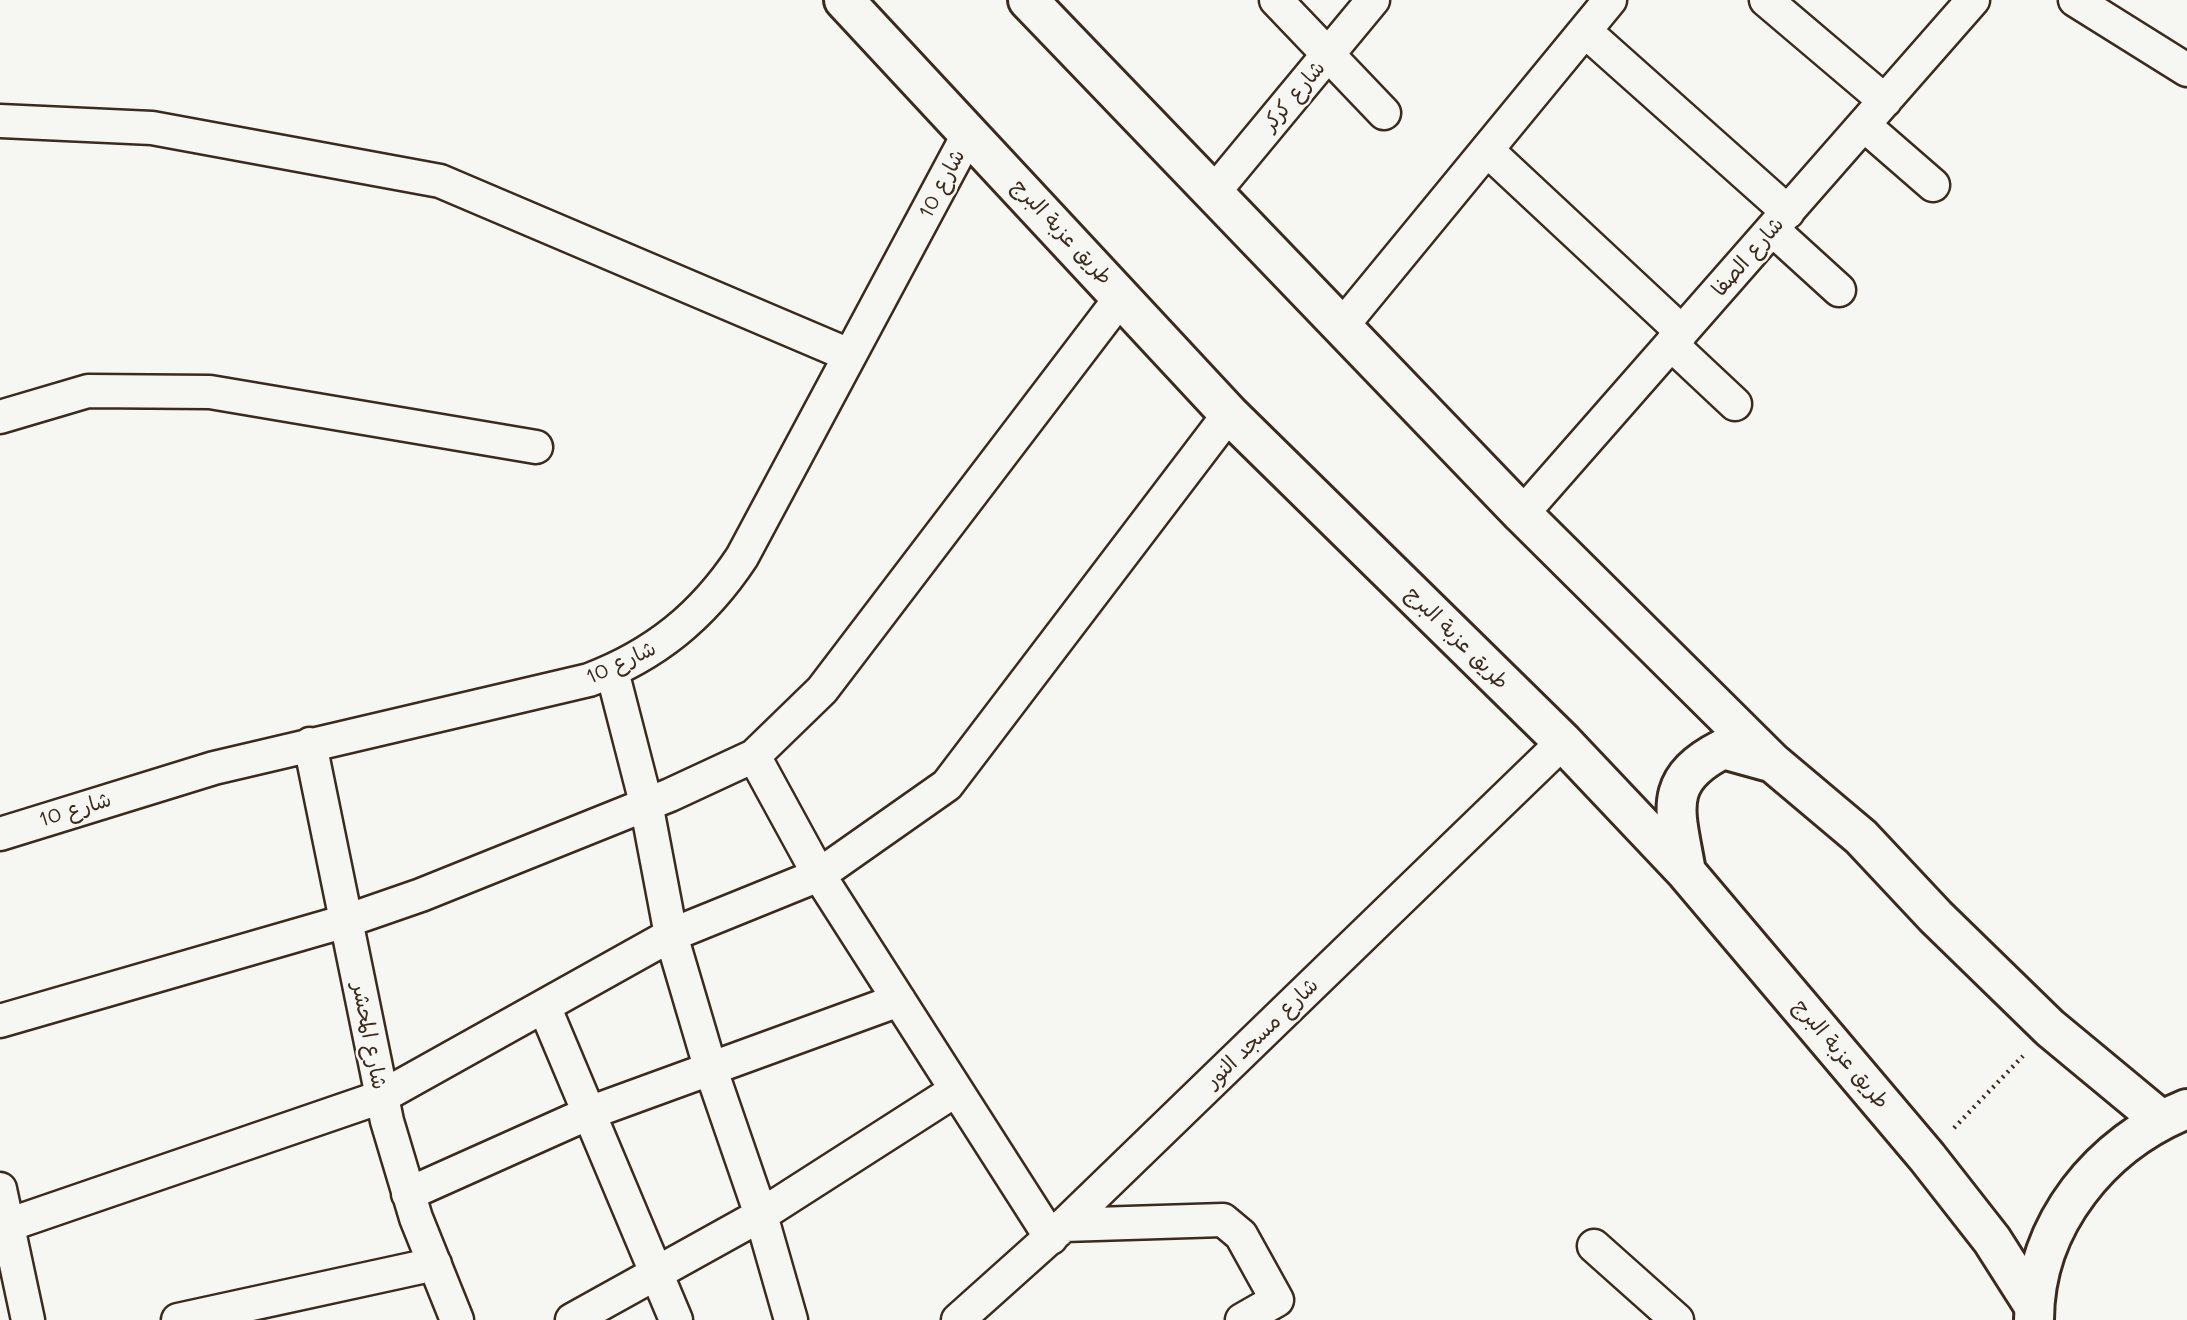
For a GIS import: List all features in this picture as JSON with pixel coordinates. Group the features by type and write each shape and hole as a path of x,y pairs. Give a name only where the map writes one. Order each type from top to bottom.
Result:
{"main road":[{"name":"طريق عزبة البرج","path":"844,0 1229,414 1563,742 1686,872 1927,1157 1992,1240 2034,1313"},
{"path":"1028,0 1522,514 1772,762 1861,837 1936,917 2050,1028 2174,1114 2132,1137 2084,1184 2050,1241 2034,1313"},
{"path":"1686,872 1675,801 1685,774 1702,760 1723,749 1772,762"}],"street":[{"path":"1276,0 1384,113"},
{"name":"شارع كركر","path":"1214,192 1373,0"},
{"path":"1342,326 1610,0"},
{"path":"1766,0 1885,101"},
{"name":"شارع الصفا","path":"1522,514 1973,0"},
{"path":"2075,0 2187,70"},
{"path":"1585,31 1780,220 1839,289"},
{"path":"0,121 152,128 440,181 849,355"},
{"path":"1864,125 1933,186"},
{"name":"شارع 10","path":"0,834 178,779 310,744 566,686 612,671 663,643 686,625 726,582 969,133"},
{"path":"1487,150 1676,338 1735,404"},
{"path":"0,1021 346,921 421,895 646,803 754,755 822,690 1122,296"},
{"path":"0,416 88,391 210,392 536,447"},
{"path":"8,1225 381,1097 671,935 819,875 947,785 1229,414"},
{"path":"612,671 646,803 671,935 710,1067 761,1215 791,1320"},
{"name":"شارع مسجد النور","path":"958,1320 1057,1232 1563,742"},
{"name":"شارع المحشر","path":"310,744 381,1097 408,1194 457,1320"},
{"path":"754,755 819,875 956,1090 1057,1232 1223,1220 1241,1235 1281,1310 1242,1320"},
{"path":"408,1194 589,1113 899,1000"},
{"path":"544,1006 676,1320"},
{"path":"572,1320 761,1215 956,1090"},
{"path":"0,1189 28,1320"},
{"path":"1594,1246 1677,1320"},
{"path":"178,1320 435,1264"}],"path":[{"path":"1927,1157 2050,1028"}]}
